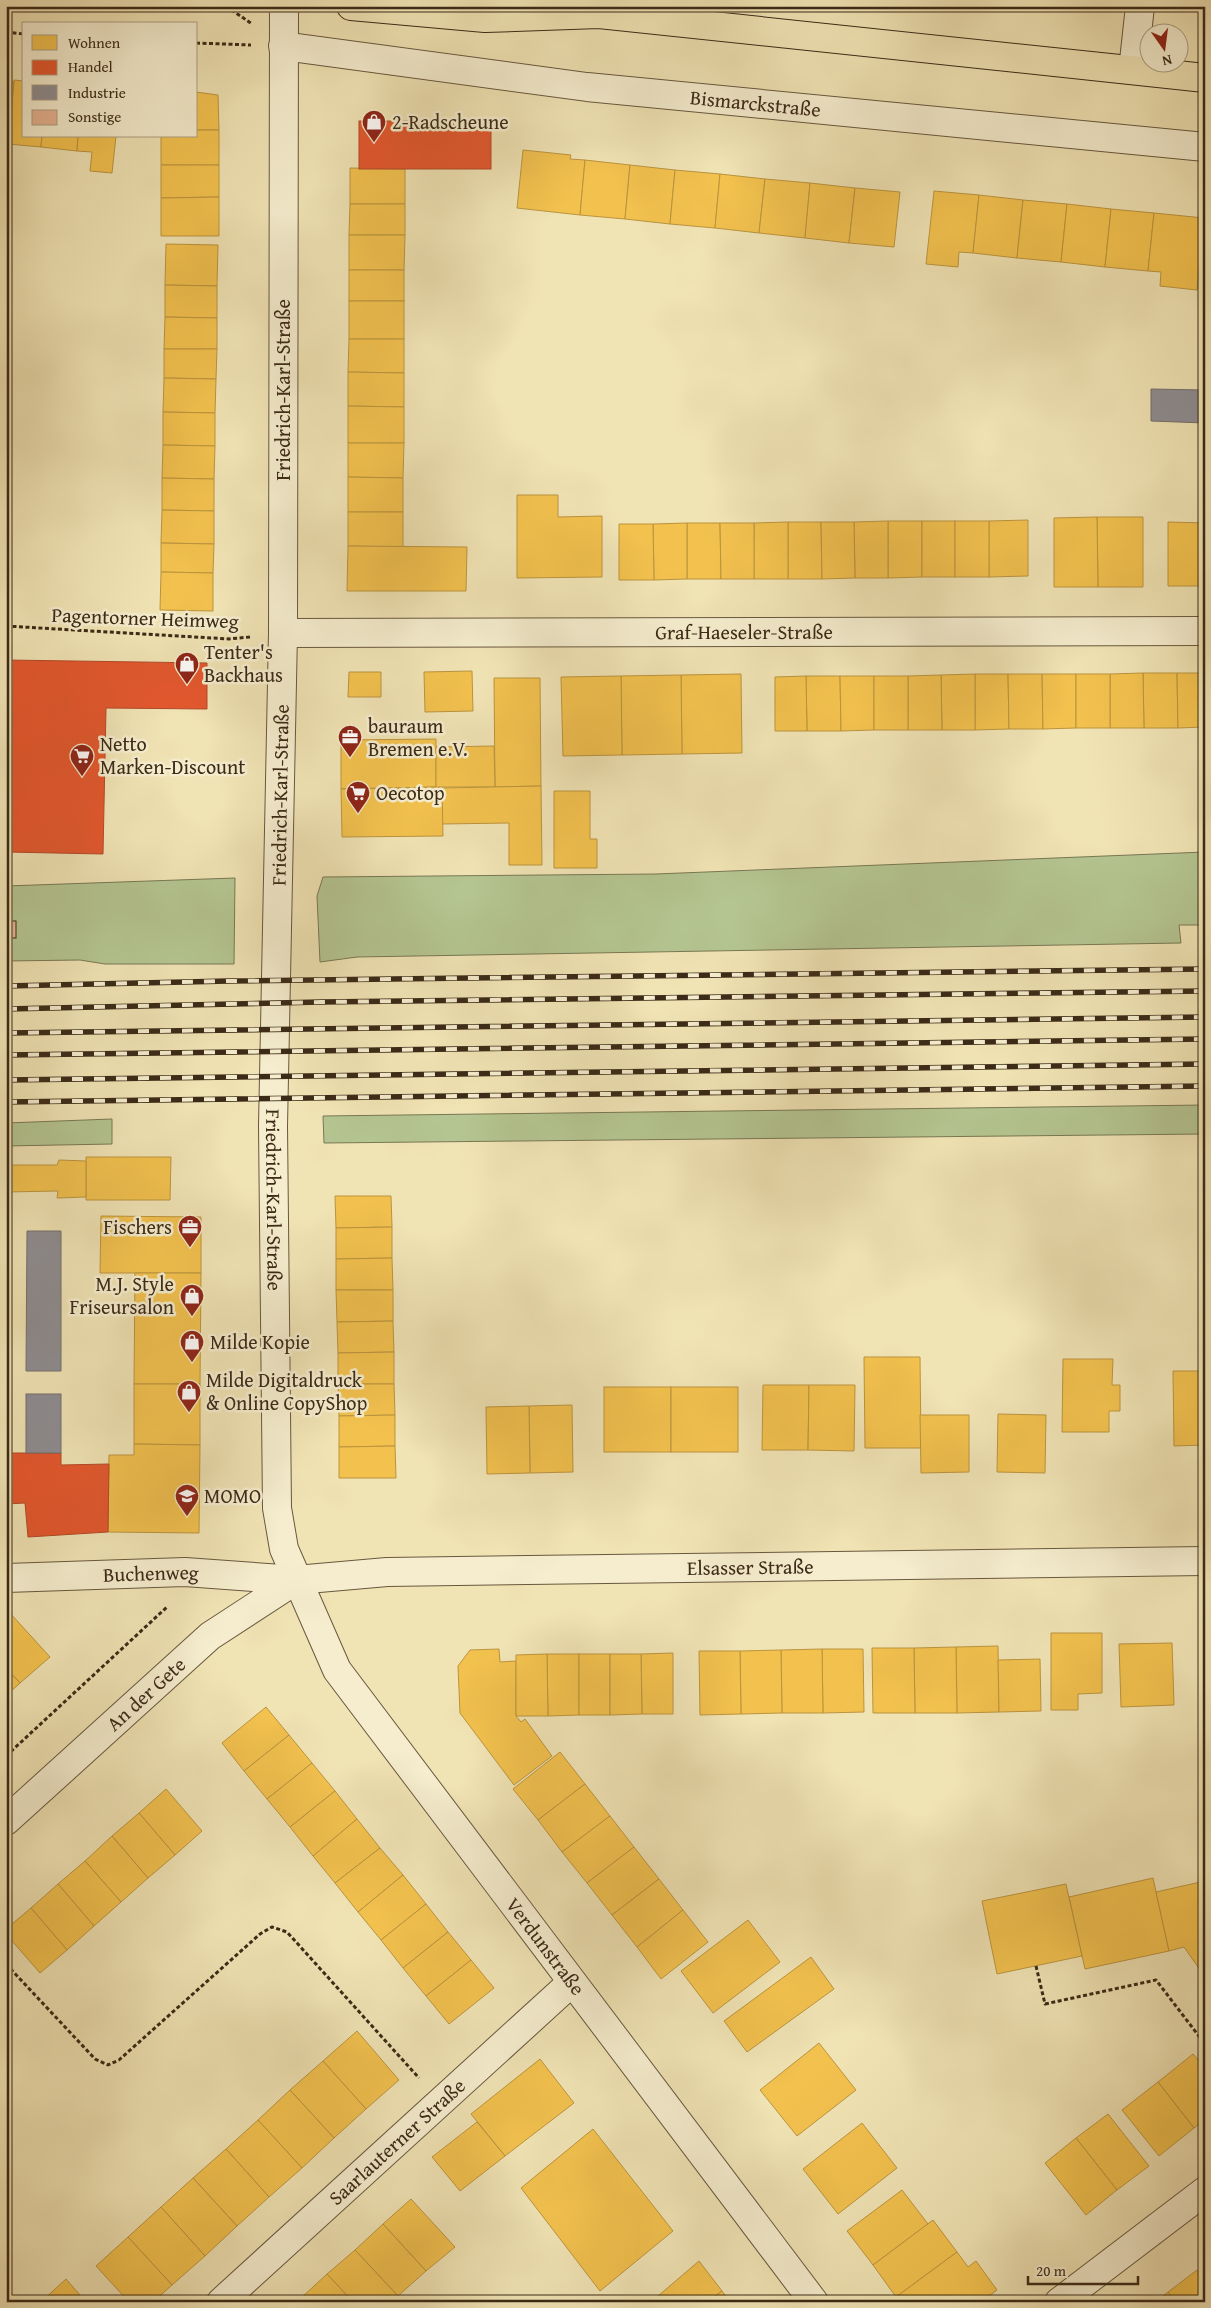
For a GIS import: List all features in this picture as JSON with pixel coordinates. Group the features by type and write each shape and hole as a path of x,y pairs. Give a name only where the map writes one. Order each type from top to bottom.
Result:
{"main road":[{"path":"351,6 485,18 599,14 1205,78"},
{"path":"572,6 599,14"}],"street":[{"name":"Friedrich-Karl-Straße","path":"284,6 296,48 273,1126 277,1508 284,1549 296,1580"},
{"path":"1133,70 1140,6"},
{"name":"Bismarckstraße","path":"296,48 587,87 1205,147"},
{"name":"Graf-Haeseler-Straße","path":"283,633 1205,631"},
{"name":"Elsasser Straße","path":"296,1580 397,1572 1205,1561"},
{"name":"Buchenweg","path":"6,1578 185,1572 296,1580"},
{"name":"An der Gete","path":"6,1821 210,1636 296,1580"},
{"name":"Verdunstraße","path":"296,1580 337,1670 814,2302"},
{"name":"Saarlauterner Straße","path":"221,2302 572,1982"},
{"path":"1060,2302 1205,2191"}],"path":[{"path":"6,32 22,34"},
{"path":"198,43 296,48"},
{"name":"Pagentorner Heimweg","path":"6,626 229,639 283,633"},
{"path":"6,1756 202,1574"},
{"path":"6,1964 95,2059 108,2065 120,2060 260,1934 272,1927 286,1932 440,2102"},
{"path":"1036,1966 1045,2004 1156,1980 1205,2044"}],"green space":[{"path":"1205,852 1205,925 1179,925 1181,943 357,957 320,962 317,896 323,877 656,874"},
{"path":"235,878 234,964 105,964 80,960 6,961 6,886"},
{"path":"1205,1105 1205,1134 324,1143 323,1116"},
{"path":"112,1119 112,1144 6,1146 6,1123"}],"building: Wohnen":[{"path":"14,80 22,81 22,138 42,138 41,147 8,144"},
{"path":"6,81 14,82 7,153 6,153"},
{"path":"198,92 218,95 219,130 198,130"},
{"path":"198,130 219,130 219,165 161,165 161,138 198,138"},
{"path":"42,138 78,138 77,151 41,147"},
{"path":"78,138 116,138 112,173 90,171 92,152 77,151"},
{"path":"523,150 571,155 570,159 585,160 580,215 517,208"},
{"path":"585,160 630,165 625,219 580,215"},
{"path":"161,165 219,165 219,197 161,198"},
{"path":"630,165 675,170 670,224 625,219"},
{"path":"350,168 405,169 405,204 350,204"},
{"path":"675,170 720,174 715,228 670,224"},
{"path":"720,174 765,179 759,233 715,228"},
{"path":"765,179 810,183 805,238 759,233"},
{"path":"810,183 855,188 849,243 805,238"},
{"path":"855,188 900,192 894,247 849,243"},
{"path":"934,191 979,195 973,253 959,252 958,267 926,264"},
{"path":"979,195 1023,200 1017,258 973,253"},
{"path":"219,197 219,236 161,236 161,198"},
{"path":"1023,200 1067,204 1061,262 1017,258"},
{"path":"350,204 405,204 405,235 349,235"},
{"path":"1067,204 1111,209 1105,267 1061,262"},
{"path":"1111,209 1154,213 1148,271 1105,267"},
{"path":"1154,213 1204,218 1197,290 1160,286 1161,272 1148,271"},
{"path":"349,235 405,235 404,270 349,270"},
{"path":"166,244 218,245 217,286 165,285"},
{"path":"349,270 404,270 404,301 349,301"},
{"path":"165,285 217,286 217,318 165,317"},
{"path":"349,301 404,301 404,339 349,339"},
{"path":"165,317 217,318 217,349 164,349"},
{"path":"349,339 404,339 404,373 348,372"},
{"path":"164,349 217,349 216,379 164,378"},
{"path":"348,372 404,373 404,407 348,406"},
{"path":"164,378 216,379 215,413 163,412"},
{"path":"348,406 404,407 404,443 348,443"},
{"path":"163,412 215,413 215,446 163,445"},
{"path":"348,443 404,443 403,478 348,477"},
{"path":"163,445 215,446 214,479 162,478"},
{"path":"348,477 403,478 403,512 348,512"},
{"path":"162,478 214,479 214,511 162,510"},
{"path":"517,495 558,495 558,517 602,516 602,577 517,578"},
{"path":"162,510 214,511 214,544 161,543"},
{"path":"348,512 403,512 403,547 348,546"},
{"path":"1097,517 1143,517 1143,587 1098,587"},
{"path":"1097,517 1098,587 1054,587 1054,518"},
{"path":"1028,520 1028,576 989,577 989,521"},
{"path":"888,521 922,521 922,577 888,578"},
{"path":"888,521 888,578 855,578 854,522"},
{"path":"922,521 955,521 955,577 922,577"},
{"path":"955,521 989,521 989,577 955,577"},
{"path":"788,522 821,522 822,579 788,579"},
{"path":"788,522 788,579 754,579 754,523"},
{"path":"821,522 854,522 855,578 822,579"},
{"path":"1168,522 1205,523 1205,586 1168,586"},
{"path":"687,523 720,523 721,579 687,579"},
{"path":"687,523 687,579 654,580 653,524"},
{"path":"720,523 754,523 754,579 721,579"},
{"path":"619,524 653,524 654,580 619,580"},
{"path":"161,543 214,544 213,573 161,572"},
{"path":"348,546 467,547 466,591 347,591"},
{"path":"161,572 213,573 213,611 160,610"},
{"path":"472,671 473,711 425,712 424,672"},
{"path":"349,672 381,672 381,697 348,697"},
{"path":"1143,673 1177,673 1178,728 1144,728"},
{"path":"1143,673 1144,728 1110,728 1110,674"},
{"path":"1177,673 1205,673 1205,727 1178,728"},
{"path":"741,674 742,753 682,754 681,675"},
{"path":"975,674 1008,674 1009,729 975,730"},
{"path":"975,674 975,730 942,730 941,675"},
{"path":"1008,674 1042,674 1043,729 1009,729"},
{"path":"1042,674 1076,674 1076,728 1043,729"},
{"path":"1076,674 1110,674 1110,728 1076,728"},
{"path":"681,675 682,754 622,755 621,676"},
{"path":"941,675 942,730 908,730 908,676"},
{"path":"621,676 622,755 563,756 561,677"},
{"path":"806,676 840,676 841,731 807,731"},
{"path":"806,676 807,731 775,731 775,677"},
{"path":"840,676 874,676 874,730 841,731"},
{"path":"874,676 908,676 908,730 874,730"},
{"path":"494,678 540,678 541,786 495,787"},
{"path":"436,739 436,787 341,789 341,740"},
{"path":"494,746 495,787 436,787 436,747"},
{"path":"541,786 542,865 509,865 509,823 442,824 442,788"},
{"path":"442,788 443,836 342,837 341,789"},
{"path":"554,791 590,791 590,839 597,839 597,868 554,868"},
{"path":"86,1157 171,1157 170,1200 86,1200"},
{"path":"59,1160 86,1161 86,1197 57,1198 58,1191 6,1192 6,1165 57,1165"},
{"path":"335,1196 391,1196 392,1227 336,1228"},
{"path":"101,1216 201,1217 201,1273 100,1273"},
{"path":"392,1227 392,1258 336,1259 336,1228"},
{"path":"392,1258 393,1290 336,1290 336,1259"},
{"path":"135,1273 201,1273 200,1384 134,1384"},
{"path":"336,1290 393,1290 393,1321 337,1322"},
{"path":"393,1321 394,1352 338,1353 337,1322"},
{"path":"394,1352 394,1384 338,1384 338,1353"},
{"path":"864,1357 920,1357 921,1448 865,1448"},
{"path":"1063,1359 1113,1359 1112,1385 1120,1385 1120,1411 1109,1411 1109,1432 1062,1432"},
{"path":"1173,1371 1205,1371 1205,1445 1174,1446"},
{"path":"134,1384 200,1384 200,1445 134,1444"},
{"path":"338,1384 394,1384 395,1415 339,1416"},
{"path":"763,1385 809,1385 808,1450 762,1450"},
{"path":"809,1385 855,1385 854,1451 808,1450"},
{"path":"604,1387 671,1387 671,1452 604,1452"},
{"path":"671,1387 738,1387 738,1452 671,1452"},
{"path":"572,1405 573,1472 530,1473 529,1406"},
{"path":"529,1406 530,1473 487,1474 486,1407"},
{"path":"998,1414 1046,1415 1045,1473 997,1472"},
{"path":"395,1415 395,1446 339,1447 339,1416"},
{"path":"920,1415 969,1415 969,1472 921,1473"},
{"path":"134,1444 200,1445 199,1533 108,1532 109,1455 134,1455"},
{"path":"395,1446 396,1478 339,1478 339,1447"},
{"path":"9,1612 50,1657 20,1683 6,1668 6,1614"},
{"path":"1051,1633 1102,1633 1102,1693 1078,1694 1078,1710 1051,1710"},
{"path":"1172,1643 1174,1705 1121,1707 1119,1644"},
{"path":"998,1646 999,1712 957,1713 956,1647"},
{"path":"956,1647 957,1713 915,1713 914,1648"},
{"path":"872,1648 914,1648 915,1713 873,1713"},
{"path":"499,1649 500,1662 516,1661 516,1716 521,1722 525,1719 552,1756 514,1785 460,1713 458,1666 470,1650"},
{"path":"822,1649 863,1649 864,1712 823,1713"},
{"path":"822,1649 823,1713 782,1713 781,1650"},
{"path":"781,1650 782,1713 741,1714 740,1651"},
{"path":"699,1651 740,1651 741,1714 700,1715"},
{"path":"673,1653 673,1714 642,1714 641,1654"},
{"path":"547,1654 579,1654 579,1715 548,1716"},
{"path":"547,1654 548,1716 516,1716 516,1655"},
{"path":"579,1654 610,1654 610,1715 579,1715"},
{"path":"610,1654 641,1654 642,1714 610,1715"},
{"path":"1040,1659 1041,1711 999,1712 998,1660"},
{"path":"6,1668 20,1683 6,1696"},
{"path":"266,1707 289,1735 244,1771 222,1743"},
{"path":"289,1735 312,1763 267,1799 244,1771"},
{"path":"560,1752 585,1784 538,1820 513,1789"},
{"path":"312,1763 335,1791 290,1827 267,1799"},
{"path":"585,1784 610,1816 562,1852 538,1820"},
{"path":"166,1789 202,1831 175,1855 139,1813"},
{"path":"335,1791 357,1819 313,1856 290,1827"},
{"path":"139,1813 175,1855 148,1878 112,1836"},
{"path":"610,1816 634,1847 587,1883 562,1852"},
{"path":"357,1819 380,1848 335,1883 313,1856"},
{"path":"112,1836 148,1878 121,1902 85,1861"},
{"path":"634,1847 659,1879 612,1915 587,1883"},
{"path":"380,1848 403,1875 358,1912 335,1883"},
{"path":"85,1861 121,1902 94,1926 58,1884"},
{"path":"403,1875 426,1904 381,1940 358,1912"},
{"path":"1153,1878 1169,1951 1085,1969 1069,1897"},
{"path":"659,1879 683,1910 637,1947 612,1915"},
{"path":"1205,1881 1205,1977 1184,1947 1169,1951 1156,1892"},
{"path":"58,1884 94,1926 67,1950 31,1908"},
{"path":"1066,1884 1082,1956 997,1974 982,1901"},
{"path":"426,1904 448,1932 403,1968 381,1940"},
{"path":"31,1908 67,1950 40,1973 6,1934 6,1929"},
{"path":"683,1910 708,1942 661,1979 637,1947"},
{"path":"748,1920 780,1962 713,2013 681,1971"},
{"path":"448,1932 471,1960 426,1996 403,1968"},
{"path":"811,1957 834,1989 747,2052 724,2021"},
{"path":"471,1960 494,1988 449,2024 426,1996"},
{"path":"357,2031 399,2080 366,2109 323,2061"},
{"path":"819,2043 856,2090 797,2136 760,2090"},
{"path":"1193,2054 1205,2068 1205,2120 1194,2128 1158,2082"},
{"path":"540,2059 574,2103 505,2156 471,2114"},
{"path":"323,2061 366,2109 334,2138 290,2090"},
{"path":"1158,2082 1194,2128 1159,2156 1122,2110"},
{"path":"290,2090 334,2138 302,2168 258,2120"},
{"path":"1108,2114 1149,2166 1117,2190 1076,2138"},
{"path":"258,2120 302,2168 269,2197 226,2149"},
{"path":"477,2122 505,2156 460,2191 432,2157"},
{"path":"862,2123 897,2168 838,2214 803,2169"},
{"path":"593,2129 673,2231 600,2291 521,2188"},
{"path":"1076,2138 1117,2190 1086,2215 1045,2163"},
{"path":"226,2149 269,2197 237,2226 193,2178"},
{"path":"193,2178 237,2226 205,2256 161,2207"},
{"path":"902,2190 928,2224 873,2265 847,2231"},
{"path":"411,2199 455,2247 426,2271 383,2224"},
{"path":"161,2207 205,2256 172,2285 128,2237"},
{"path":"933,2220 957,2252 896,2297 873,2265"},
{"path":"383,2224 426,2271 398,2296 355,2250"},
{"path":"128,2237 172,2285 153,2302 129,2302 96,2266"},
{"path":"355,2250 398,2296 392,2302 353,2302 327,2274"},
{"path":"957,2252 968,2267 976,2261 997,2290 981,2302 900,2302 896,2297"},
{"path":"699,2261 722,2291 707,2302 651,2302"},
{"path":"1197,2270 1205,2280 1205,2302 1176,2302 1168,2292"},
{"path":"327,2274 353,2302 302,2302 300,2299"},
{"path":"66,2279 86,2302 41,2302"},
{"path":"722,2291 730,2302 707,2302"},
{"path":"1168,2292 1176,2302 1155,2302"}],"building: Handel":[{"path":"359,121 491,121 491,169 359,169"},
{"path":"6,660 207,663 207,709 106,708 103,854 6,852"},
{"path":"6,1453 61,1453 61,1465 109,1464 108,1532 28,1537 25,1503 6,1504"}],"building: Industrie":[{"path":"1151,389 1205,390 1205,423 1151,421"},
{"path":"27,1231 61,1231 61,1371 26,1371"},
{"path":"26,1394 61,1394 61,1453 26,1453"}],"building: Sonstige":[{"path":"6,921 16,921 16,938 6,938"}],"railway":[{"path":"6,986 229,981 1205,969"},
{"path":"6,1009 321,1002 1205,991"},
{"path":"6,1033 1205,1017"},
{"path":"6,1055 1205,1039"},
{"path":"6,1080 1205,1064"},
{"path":"6,1102 1205,1086"}],"place":[{"name":"2-Radscheune","path":"374,143"},
{"name":"Tenter's Backhaus","path":"187,685"},
{"name":"bauraum Bremen e.V.","path":"350,758"},
{"name":"Netto Marken-Discount","path":"82,777"},
{"name":"Oecotop","path":"358,814"},
{"name":"Fischers","path":"190,1248"},
{"name":"M.J. Style Friseursalon","path":"192,1317"},
{"name":"Milde Kopie","path":"192,1363"},
{"name":"Milde Digitaldruck & Online CopyShop","path":"189,1413"},
{"name":"MOMO","path":"187,1517"}]}
